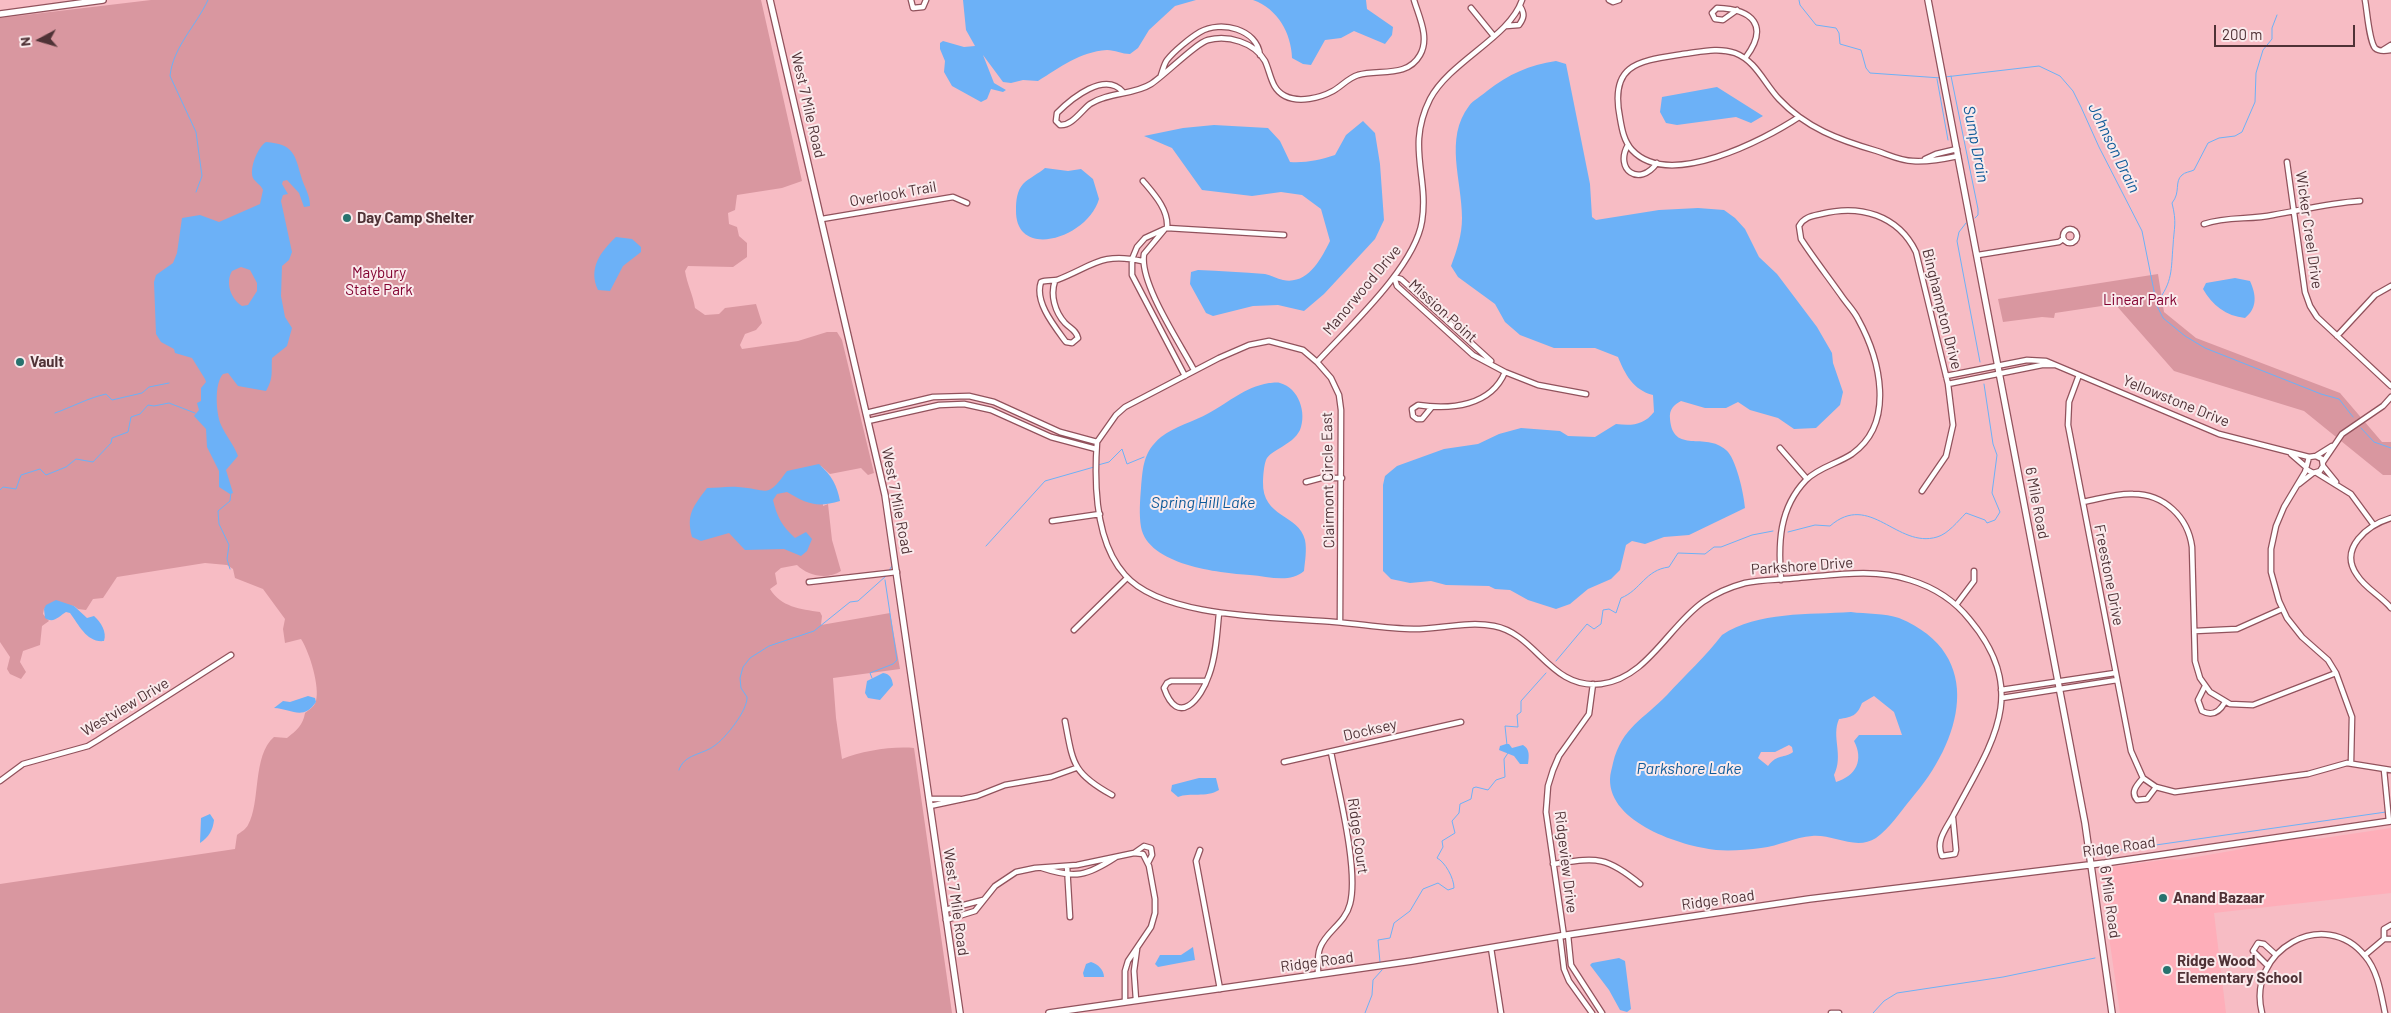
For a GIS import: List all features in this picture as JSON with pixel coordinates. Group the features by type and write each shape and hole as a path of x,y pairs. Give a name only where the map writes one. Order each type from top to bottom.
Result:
{"street":[{"path":"0,14 103,0"},
{"name":"West 7 Mile Road","path":"770,0 886,495 960,1013"},
{"path":"911,0 913,8 917,9 923,7 926,0"},
{"path":"1160,76 1167,61 1198,33 1216,28 1236,29 1247,33 1259,46 1260,55 1274,86 1285,96 1294,99 1326,94 1347,80 1361,74 1402,70 1416,60 1422,52 1424,41 1414,0"},
{"name":"Manorwood Drive","path":"1317,362 1394,277 1412,253 1422,220 1418,147 1425,111 1432,96 1443,81 1506,26 1522,0"},
{"path":"1609,0 1613,2 1619,0"},
{"name":"6 Mile Road","path":"1928,0 1978,255 2092,864 2112,1013"},
{"path":"2365,0 2375,47 2382,51 2391,50"},
{"name":"Manorwood Drive","path":"1506,26 1519,25 1524,18 1524,12 1520,6"},
{"path":"1471,8 1494,35"},
{"path":"1737,10 1723,20 1714,19 1712,13 1718,8 1737,10 1748,14 1757,30 1755,45 1746,57"},
{"path":"1216,28 1218,39"},
{"path":"1123,92 1118,86 1104,83 1076,96 1057,113 1056,121 1060,125 1068,124 1091,104 1123,92 1145,87 1202,42 1218,39 1236,40 1246,44 1260,55"},
{"path":"2382,51 2391,45"},
{"path":"1799,117 1773,134 1734,152 1684,163 1657,163 1641,157 1628,145 1623,136 1617,94 1619,84 1636,63 1710,50 1729,51 1746,57 1776,96 1810,126 1839,140 1909,161 1958,156"},
{"path":"1628,145 1624,164 1628,171 1634,175 1648,174 1657,163"},
{"path":"1922,161 1936,154 1957,149"},
{"name":"Wicker Creel Drive","path":"2287,162 2306,297 2314,312 2391,386"},
{"path":"1143,181 1168,220 1167,228 1147,248 1142,262 1144,274 1194,370"},
{"name":"Overlook Trail","path":"822,219 953,197 967,203"},
{"path":"2204,224 2217,219 2272,215 2334,202 2360,201"},
{"name":"Binghampton Drive","path":"1807,479 1859,448 1872,433 1881,405 1879,384 1872,352 1858,317 1801,239 1798,230 1802,221 1833,212 1866,212 1893,223 1905,233 1919,259 1948,384 1953,410 1951,438 1946,456 1922,491"},
{"path":"1185,376 1132,275 1132,259 1137,247 1145,238 1167,228 1284,235"},
{"path":"1978,255 2059,242 2063,239"},
{"path":"1055,280 1052,296 1057,310 1066,323 1076,332 1078,338 1072,343 1066,342 1054,327 1041,298 1041,282 1055,280 1112,257 1142,262"},
{"name":"Mission Point","path":"1394,277 1397,286 1473,355 1493,364"},
{"name":"Mission Point","path":"1394,277 1401,279 1493,364 1505,372 1538,385 1586,394"},
{"path":"2337,336 2376,295 2391,286"},
{"path":"1147,306 1156,300"},
{"path":"1161,332 1170,326"},
{"name":"Clairmont Circle East","path":"1097,442 1116,415 1125,407 1194,370 1249,345 1269,341 1303,350 1331,378 1339,395 1342,444 1340,622"},
{"name":"Yellowstone Drive","path":"1946,376 2035,360 2046,361 2219,434 2290,453 2308,457 2316,456"},
{"name":"Yellowstone Drive","path":"1948,384 2042,365 2056,365"},
{"path":"1430,408 1472,404 1489,394 1502,380 1505,372"},
{"name":"Freestone Drive","path":"2079,375 2067,412 2131,751 2143,778"},
{"path":"866,413 924,399 956,395 994,402 1060,432 1097,442 1096,478 1100,514 1108,550 1127,578 1074,630"},
{"path":"2296,486 2315,473 2323,464 2342,434 2383,406 2391,397"},
{"path":"977,406 979,398"},
{"path":"924,399 926,407"},
{"path":"868,421 926,407 953,403 977,406 1051,437 1096,449"},
{"path":"1033,428 1036,421"},
{"path":"2333,446 2316,456 2340,486"},
{"path":"1780,448 1807,479 1791,502 1783,520 1780,542 1780,580"},
{"name":"Yellowstone Drive","path":"2290,453 2306,468 2315,473"},
{"path":"2308,457 2306,468 2281,513 2272,542 2273,581 2282,609 2297,632 2328,660 2336,673 2352,717 2351,762"},
{"path":"2315,473 2340,486 2357,500 2373,524"},
{"path":"1306,482 1321,478 1342,478"},
{"path":"2083,502 2124,494 2139,494 2157,498 2177,512 2188,530 2191,542 2196,665 2205,686 2225,702 2238,705 2256,704 2336,673"},
{"path":"1052,521 1100,514"},
{"path":"2391,518 2373,524 2355,543 2351,560 2353,568 2363,582 2391,608"},
{"path":"1956,605 1974,581 1974,571"},
{"path":"809,582 897,572"},
{"name":"Parkshore Drive","path":"1127,578 1138,587 1158,597 1219,613 1413,629 1495,626 1518,636 1563,676 1578,682 1593,684 1612,682 1636,669 1692,611 1712,596 1748,582 1868,574 1892,576 1923,585 1956,605 1971,620 1990,650 1998,670 2001,690 2000,719 1994,740 1953,818 1944,831 1940,843 1942,856 1955,854 1953,818"},
{"path":"2195,631 2237,629 2282,609"},
{"path":"1206,681 1171,681 1166,683 1164,688 1177,707 1185,709 1195,700 1206,681 1213,660 1219,613"},
{"name":"Westview Drive","path":"0,781 23,764 88,746 231,654"},
{"path":"2001,690 2115,673"},
{"path":"2002,698 2117,680"},
{"name":"Ridgeview Drive","path":"1564,936 1552,864 1546,812 1548,786 1559,756 1590,714 1593,684"},
{"path":"2205,686 2198,700 2202,710 2210,714 2215,713 2225,702"},
{"path":"1065,721 1076,768 1089,783 1112,796"},
{"name":"Docksey","path":"1284,762 1462,722"},
{"name":"Ridge Court","path":"1318,974 1320,945 1343,920 1350,906 1352,894 1351,865 1331,752"},
{"path":"2156,787 2147,799 2137,800 2134,796 2134,789 2143,778 2156,787 2183,792 2312,773 2337,764 2351,762 2391,770"},
{"path":"930,806 977,796 1006,784 1051,777 1076,768"},
{"path":"2384,770 2390,821"},
{"path":"929,798 961,799"},
{"name":"Ridge Road","path":"1049,1013 1220,989 1809,899 2092,864 2390,821"},
{"path":"1134,853 1144,846 1150,848 1152,855 1148,863"},
{"path":"1200,850 1196,861 1220,989"},
{"path":"946,920 975,911 983,900 1007,876 1016,872 1040,867 1067,866 1134,853 1144,854 1148,863 1155,899 1155,913 1151,926 1130,956 1125,971 1125,1002"},
{"path":"1040,867 1068,875 1089,873 1117,856"},
{"path":"1552,864 1584,859 1600,860 1617,867 1640,884"},
{"path":"1067,866 1070,917"},
{"path":"945,910 983,900"},
{"path":"2384,939 2384,930 2391,925"},
{"path":"2262,1013 2260,986 2267,965 2275,954 2294,942 2312,936 2328,935 2344,940 2365,955 2377,978 2385,1013"},
{"path":"1564,936 1571,965 1602,1013"},
{"path":"1564,936 1564,969 1572,986 1592,1013"},
{"path":"2365,955 2384,939 2391,939"},
{"path":"2267,965 2257,957 2253,951 2254,946 2258,943 2264,944 2275,954"},
{"path":"1491,948 1501,1013"},
{"path":"1136,949 1134,971 1136,1000"},
{"path":"1585,1003 1593,998"},
{"path":"1831,1013 1839,1013"}],"shaded area":[{"path":"2391,828 2391,893 2214,913 2226,1013 2120,1013 2100,874 2112,867 2169,859 2179,860 2242,849 2254,844 2306,837 2317,839"}],"green space":[{"name":"Maybury State Park","path":"151,0 761,0 802,181 782,188 737,195 735,210 728,213 729,224 737,227 739,236 747,243 747,257 733,267 688,266 685,271 695,308 705,315 719,314 725,308 756,304 762,323 756,330 745,334 740,345 742,349 798,341 827,332 837,332 842,340 874,473 868,475 861,468 830,474 821,466 823,506 828,504 832,540 841,571 836,574 818,576 801,569 797,565 781,568 775,573 777,584 770,589 774,595 785,603 798,608 820,612 822,616 821,625 890,613 900,669 833,678 842,759 877,750 914,748 952,1013 0,1013 0,884 235,849 237,835 247,826 252,815 262,756 267,745 274,737 287,738 299,727 305,713 316,701 317,695 313,670 301,639 285,643 283,629 285,619 263,589 235,578 233,569 227,565 205,563 117,577 103,598 93,599 86,610 78,609 74,606 51,604 44,609 43,614 49,621 42,626 40,645 23,651 20,662 26,672 21,679 10,674 7,669 10,657 0,642 0,18"},
{"name":"Linear Park","path":"2158,274 2164,312 2196,338 2340,393 2382,442 2391,442 2391,475 2383,475 2304,411 2174,371 2115,304 2055,313 2054,318 2042,317 2003,322 1998,299"}],"water":[{"path":"963,0 1196,0 1175,6 1149,30 1138,48 1130,54 1107,50 1097,51 1071,61 1038,81 1003,82 983,55 994,83 1006,90 1003,92 991,89 987,99 981,102 952,86 944,72 945,61 940,49 940,43 943,41 964,47 975,46 966,30"},
{"path":"1253,0 1366,0 1367,9 1393,27 1392,35 1385,44 1354,31 1341,38 1325,40 1311,65 1303,64 1292,58 1289,40 1282,23 1270,9"},
{"path":"1556,61 1566,64 1590,184 1592,217 1596,220 1659,210 1698,208 1724,210 1745,229 1759,257 1777,274 1817,327 1832,353 1833,363 1843,392 1840,405 1816,428 1794,429 1778,418 1750,410 1738,402 1726,408 1705,408 1681,401 1676,404 1670,413 1672,430 1684,440 1709,442 1718,445 1730,454 1741,486 1745,508 1689,535 1664,537 1645,544 1632,541 1626,545 1620,570 1611,579 1588,589 1570,604 1556,609 1528,600 1510,590 1495,589 1489,586 1446,585 1431,581 1410,583 1391,579 1383,571 1383,485 1385,476 1397,466 1444,449 1478,444 1499,434 1521,428 1560,431 1568,436 1595,437 1616,424 1632,425 1642,422 1654,412 1653,395 1646,393 1635,385 1627,375 1618,357 1595,348 1554,348 1520,335 1505,322 1495,304 1458,277 1451,266 1459,242 1462,224 1456,146 1457,132 1462,119 1473,102 1503,80 1528,68"},
{"path":"1717,87 1763,116 1751,123 1736,117 1677,125 1666,123 1660,112 1662,97"},
{"path":"1363,121 1375,133 1380,164 1384,220 1375,239 1324,294 1304,311 1278,305 1253,306 1213,316 1206,313 1190,284 1191,272 1198,270 1240,272 1265,274 1283,280 1300,279 1318,263 1330,241 1321,209 1302,195 1281,192 1252,196 1202,190 1172,148 1144,136 1183,128 1214,125 1268,128 1280,141 1290,162 1302,162 1335,155 1346,135"},
{"path":"266,142 275,143 282,145 291,152 297,162 310,206 304,207 299,193 287,180 283,181 282,184 288,194 283,195 281,201 292,252 289,260 282,266 281,296 285,317 292,328 287,346 272,358 272,374 269,386 266,391 238,386 228,373 223,374 218,384 217,406 219,420 238,456 226,470 233,493 230,494 219,487 219,471 207,447 206,429 194,416 199,410 197,403 201,401 201,388 206,382 205,379 192,358 175,353 174,349 161,342 156,334 154,282 156,275 173,263 177,253 182,218 200,215 219,222 260,204 263,190 253,178 252,169 255,158","holes":["241,267 250,270 257,283 257,291 248,305 242,306 232,295 229,286 230,276 232,271"]},
{"path":"1045,168 1068,171 1081,169 1093,179 1099,199 1092,213 1068,233 1053,238 1039,239 1027,235 1019,226 1016,203 1018,193 1023,184"},
{"path":"616,237 632,239 641,247 641,252 623,266 610,291 598,290 594,275 597,261"},
{"path":"2235,278 2250,281 2254,291 2254,305 2245,318 2232,315 2220,309 2203,289 2206,283"},
{"name":"Spring Hill Lake","path":"1269,383 1280,383 1287,386 1297,396 1302,409 1300,430 1292,440 1272,453 1266,460 1263,482 1264,494 1268,503 1296,525 1305,540 1306,556 1304,571 1298,575 1285,578 1221,572 1186,564 1170,558 1157,550 1146,540 1140,518 1142,473 1147,454 1151,448 1161,437 1172,430 1209,413 1252,388"},
{"path":"819,464 833,481 840,501 812,504 787,492 777,494 773,500 783,525 790,534 795,538 806,532 812,539 807,551 801,556 784,549 745,550 729,533 701,541 692,537 690,516 707,488 734,487 766,491 775,486 787,471"},
{"path":"56,600 74,606 87,618 94,616 103,627 104,641 98,641 88,636 70,613 66,612 54,620 45,618 44,609 46,605"},
{"name":"Parkshore Lake","path":"1851,612 1888,615 1899,618 1927,634 1945,654 1955,676 1957,701 1953,726 1943,752 1928,776 1886,830 1876,838 1861,843 1812,836 1761,848 1716,850 1701,848 1667,837 1634,820 1621,808 1613,795 1610,779 1613,763 1622,741 1635,724 1667,695 1722,635 1736,627 1768,618 1801,614","holes":["1874,696 1894,712 1902,735 1859,735 1854,741 1858,755 1856,766 1849,776 1836,782 1834,775 1838,760 1836,733 1839,719 1854,715 1862,703","1789,745 1792,747 1793,752 1775,759 1768,766 1758,758 1761,752 1775,752"]},
{"path":"883,673 890,677 893,685 880,700 868,698 865,693 867,681"},
{"path":"308,696 315,698 316,702 311,708 302,713 274,708 283,701 290,702"},
{"path":"1509,744 1512,748 1523,745 1527,749 1528,764 1520,764 1514,756 1499,750 1500,746"},
{"path":"1199,778 1216,778 1219,790 1209,794 1178,797 1171,791 1172,785"},
{"path":"210,814 214,820 213,827 208,836 200,843 201,818"},
{"path":"1193,947 1195,960 1158,967 1155,964 1160,955 1181,955"},
{"path":"1619,958 1625,961 1631,1009 1627,1012 1620,1010 1609,990 1590,965"},
{"path":"1091,962 1100,968 1104,977 1084,977 1083,973 1086,964"}],"waterway":[{"path":"196,192 202,176 196,132 170,76 172,65 180,46 208,0"},
{"name":"Johnson Drain","path":"1799,0 1800,5 1816,25 1836,28 1839,33 1840,44 1861,50 1866,68 1870,73 1941,78"},
{"path":"2157,302 2169,282 2175,225 2172,203 2175,199 2178,181 2183,174 2194,170 2208,143 2219,138 2235,136 2242,132 2255,102 2256,73 2263,50 2272,39 2272,28 2277,15"},
{"name":"Johnson Drain","path":"1945,77 2039,66 2060,76 2073,91 2142,231 2157,306 2163,318 2185,336 2205,348 2321,394 2339,399 2353,417"},
{"name":"Sump Drain","path":"1951,76 1978,209 1978,215 1975,218"},
{"path":"1937,79 1948,140"},
{"name":"Sump Drain","path":"1966,223 1959,232 1957,241 1980,362"},
{"path":"55,413 106,394 112,400 142,393 149,387 169,383"},
{"name":"Sump Drain","path":"1788,532 1815,525 1830,526 1844,517 1858,515 1871,517 1909,535 1923,539 1937,537 1945,533 1966,513 1985,520 1987,523 1995,520 2000,512 1992,493 1997,455 1993,444 1984,384"},
{"path":"0,490 3,487 16,489 21,475 40,469 46,475 66,467 76,459 93,462 111,443 112,438 128,432 131,417 140,414 148,405 154,406 169,403 195,413"},
{"name":"Johnson Drain","path":"2361,428 2374,442 2391,448"},
{"path":"1098,465 1109,462 1122,449 1127,464 1144,457"},
{"path":"986,546 1045,481 1094,467"},
{"path":"230,569 227,559 229,545 219,524 218,511 230,501 231,492"},
{"name":"Sump Drain","path":"1556,661 1587,624 1594,629 1601,624 1603,610 1609,609 1616,613 1621,598 1634,590 1654,572 1669,567 1678,553 1705,554 1714,547 1721,547 1752,535 1773,531"},
{"path":"888,572 892,566"},
{"path":"679,770 681,765 689,758 719,742 730,731 740,716 747,697 741,688 740,678 743,667 750,658 769,646 814,631 850,602 858,601 886,576"},
{"path":"872,678 870,673 893,664 897,660 885,580"},
{"name":"Sump Drain","path":"1507,745 1505,726 1518,727 1517,715 1521,712 1521,701 1546,673"},
{"name":"Sump Drain","path":"1380,962 1378,940 1390,938 1394,923 1410,911 1423,889 1438,883 1448,890 1454,888 1448,871 1437,858 1443,847 1442,841 1455,833 1452,821 1459,813 1460,804 1471,799 1473,788 1488,790 1496,780 1505,777 1504,759 1508,753"},
{"path":"2107,852 2386,812"},
{"path":"1873,1013 1884,1001 1897,993 2003,977 2095,958"},
{"name":"Sump Drain","path":"1365,1013 1372,995 1373,980 1382,970"}],"place":[{"name":"Day Camp Shelter","path":"347,218"},
{"name":"Vault","path":"20,362"},
{"name":"Anand Bazaar","path":"2163,898"},
{"name":"Ridge Wood Elementary School","path":"2167,970"}]}
